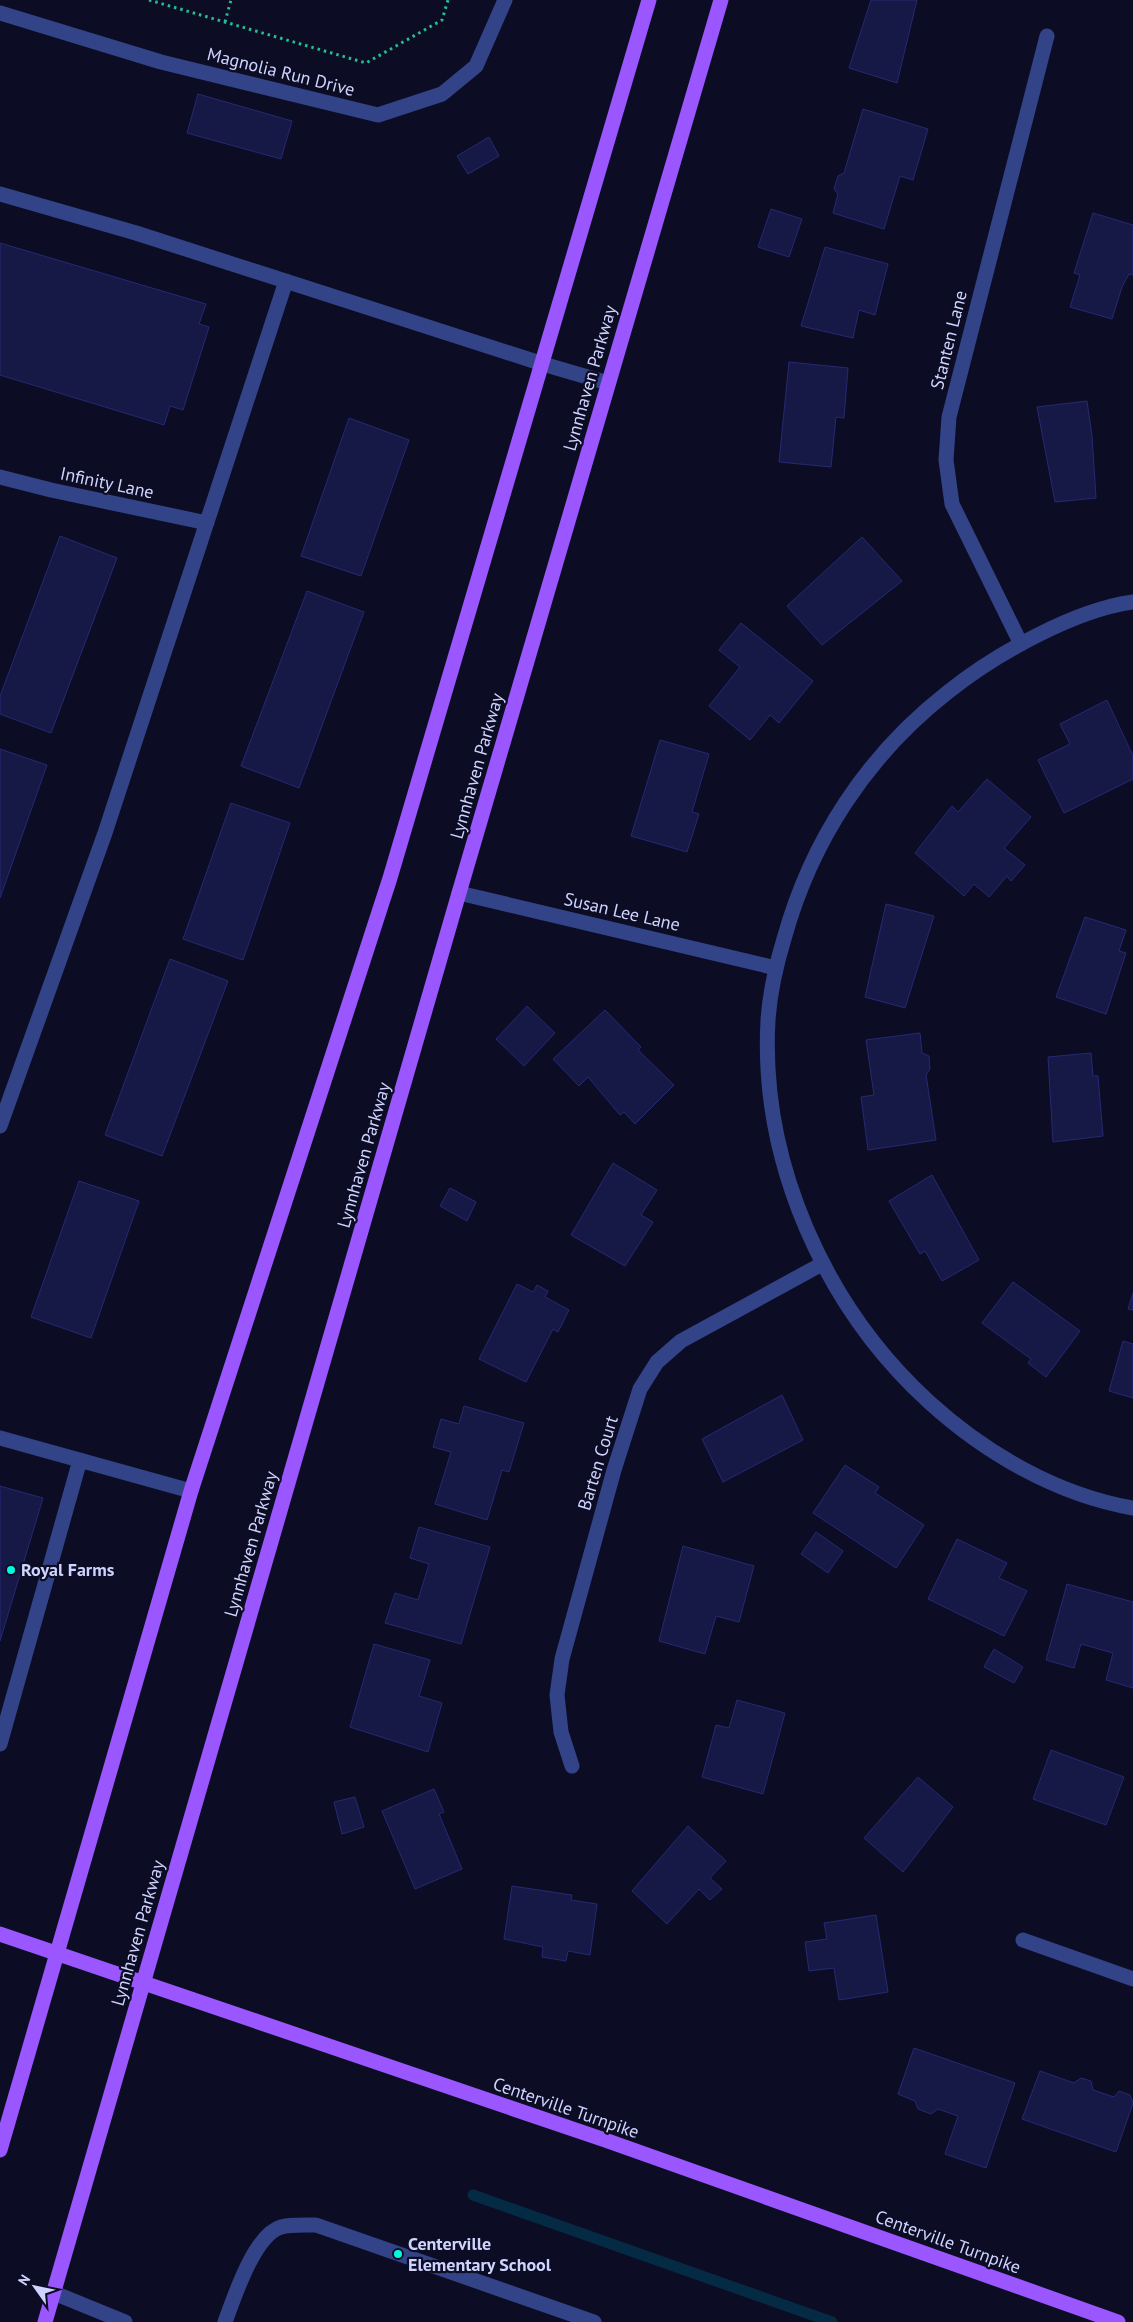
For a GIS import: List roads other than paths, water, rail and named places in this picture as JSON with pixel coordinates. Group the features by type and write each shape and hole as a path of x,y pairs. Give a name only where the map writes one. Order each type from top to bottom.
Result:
{"main road":[{"path":"0,2150 191,1491 390,878 649,0"},
{"name":"Lynnhaven Parkway","path":"45,2322 459,893 721,0"},
{"name":"Centerville Turnpike","path":"0,1934 605,2140 1118,2322"}],"street":[{"name":"Magnolia Run Drive","path":"0,13 161,62 378,115 442,94 476,66 505,0"},
{"name":"Stanten Lane","path":"1021,644 952,504 946,460 949,417 1047,36"},
{"path":"0,194 136,233 542,364 608,383"},
{"path":"0,1126 105,833 286,281"},
{"name":"Infinity Lane","path":"0,477 51,490 207,523"},
{"path":"1133,602 1075,619 1021,644 968,676 926,709 879,757 839,810 814,856 793,904 776,968 768,1019 769,1073 778,1140 797,1205 822,1264 859,1325 901,1376 951,1422 1004,1458 1060,1486 1133,1508"},
{"name":"Susan Lee Lane","path":"459,893 776,968"},
{"name":"Barten Court","path":"572,1766 561,1732 557,1695 562,1659 614,1470 640,1389 657,1362 681,1341 822,1264"},
{"path":"0,1438 191,1491"},
{"path":"0,1744 80,1460"},
{"path":"1023,1940 1133,1980"},
{"path":"225,2322 240,2283 258,2245 280,2227 316,2225 594,2322"},
{"path":"54,2293 125,2322"}],"waterway":[{"path":"473,2195 832,2322"}],"place":[{"name":"Royal Farms","path":"11,1570"},
{"name":"Centerville Elementary School","path":"398,2254"}]}
